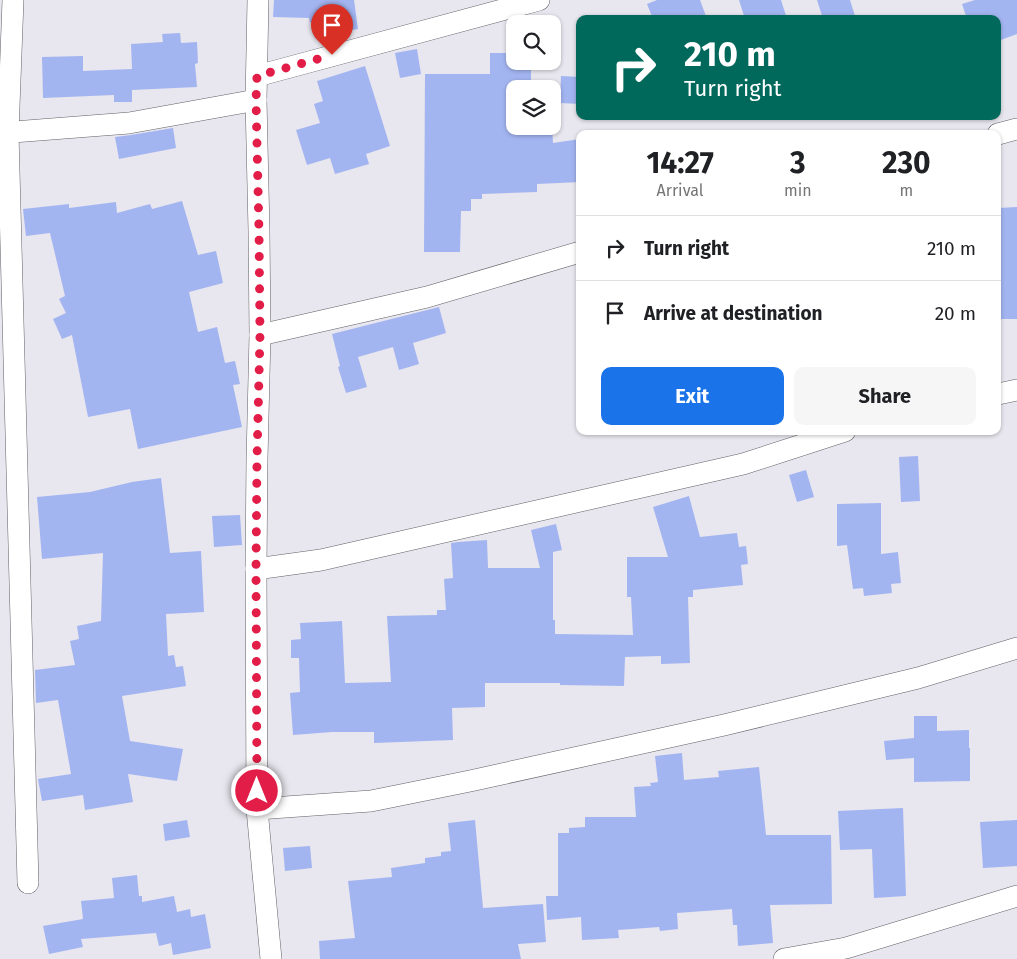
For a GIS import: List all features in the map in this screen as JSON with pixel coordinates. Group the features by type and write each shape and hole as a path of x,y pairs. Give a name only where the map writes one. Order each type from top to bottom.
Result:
{"street":[{"path":"13,0 4,133 28,883"},
{"path":"258,0 256,100 260,335 256,569 257,809 270,959"},
{"path":"257,76 540,0"},
{"path":"4,133 129,123 256,100"},
{"path":"1001,133 1017,129"},
{"path":"260,335 427,297 576,253"},
{"path":"1001,393 1017,390"},
{"path":"256,569 321,560 734,467 833,435"},
{"path":"257,809 371,800 470,782 724,725 898,682 1017,648"},
{"path":"784,959 846,948 1017,896"}],"building":[{"path":"274,0 354,0 358,29 315,36 312,22 310,23 309,18 273,17"},
{"path":"657,0 700,0 706,15 651,15 647,4"},
{"path":"739,0 781,0 786,15 744,15"},
{"path":"817,0 850,0 855,15 822,15"},
{"path":"975,0 1017,0 1017,34 1001,40 1001,15 966,15 962,4"},
{"path":"180,33 181,43 197,42 198,63 195,64 197,87 132,90 132,102 114,102 114,95 43,98 42,57 83,56 83,71 132,69 131,44 163,42 162,34"},
{"path":"417,49 421,74 400,78 395,53"},
{"path":"490,53 506,53 506,70 531,70 531,80 506,80 506,135 553,135 553,143 576,140 576,182 537,184 537,192 482,194 482,199 471,199 471,211 461,211 460,252 424,252 425,74 490,74"},
{"path":"365,66 390,146 366,154 369,164 335,174 330,158 307,165 296,130 320,123 314,104 323,101 317,81"},
{"path":"561,76 576,77 576,104 561,103"},
{"path":"173,128 176,148 119,159 115,137"},
{"path":"182,201 198,255 216,251 223,283 189,292 198,332 217,327 225,363 235,361 240,384 233,385 242,427 138,449 130,409 88,417 72,335 62,339 53,319 66,313 59,299 65,296 50,233 26,236 23,209 69,204 69,208 116,202 117,213 150,204 152,209"},
{"path":"1017,207 1017,319 1001,319 1001,208"},
{"path":"439,307 446,333 413,343 419,364 399,370 393,347 358,357 367,387 346,393 338,367 340,366 332,334"},
{"path":"918,456 920,501 901,502 899,457"},
{"path":"806,470 814,497 797,502 789,475"},
{"path":"161,478 170,553 201,551 204,612 166,614 168,656 174,655 176,667 183,666 186,686 122,696 130,741 183,749 177,781 128,774 133,802 85,810 83,795 42,801 38,779 71,774 58,700 36,703 35,670 75,665 70,641 79,639 77,626 101,621 103,553 42,559 37,497 90,492 132,482"},
{"path":"689,496 700,537 737,533 739,547 746,546 748,564 741,565 743,585 693,590 693,597 688,597 690,663 661,664 661,656 625,657 624,686 560,685 560,683 485,683 485,707 452,708 453,740 374,743 374,732 332,732 293,735 290,693 300,692 299,658 291,658 291,640 301,639 300,623 342,621 345,683 391,682 387,616 437,615 437,610 446,610 444,579 453,578 451,543 487,540 488,568 540,568 531,530 556,524 562,550 553,552 553,620 555,620 555,634 633,635 631,597 627,597 627,557 668,557 653,507"},
{"path":"881,503 881,554 898,552 901,583 891,584 892,593 864,596 863,588 853,589 847,545 837,546 837,504"},
{"path":"240,515 242,545 214,547 212,516"},
{"path":"914,716 937,716 937,731 969,730 970,781 914,782 914,758 886,760 884,741 914,738"},
{"path":"682,753 684,780 719,777 718,771 759,767 766,835 831,835 832,904 770,905 773,943 738,946 737,925 733,925 732,909 677,913 678,929 660,931 659,927 618,930 619,938 582,940 581,917 547,920 546,896 558,896 558,833 569,833 569,828 585,827 585,817 636,817 634,787 651,786 650,783 658,782 655,756"},
{"path":"903,808 906,896 874,898 872,849 840,850 838,811"},
{"path":"187,820 190,837 165,841 163,824"},
{"path":"475,820 483,908 543,904 546,942 518,944 521,959 320,959 319,941 355,938 348,881 392,877 391,868 425,863 425,858 441,856 441,852 451,851 448,823"},
{"path":"1017,820 1017,866 983,868 980,822"},
{"path":"310,846 312,868 285,871 283,848"},
{"path":"137,875 139,896 142,896 142,902 174,896 177,912 190,909 191,917 205,914 211,948 173,955 171,943 159,946 156,933 81,939 83,947 49,954 43,926 83,919 81,901 114,898 112,878"}],"route":[{"path":"257,791 256,569 260,335 257,76 332,55"}]}
